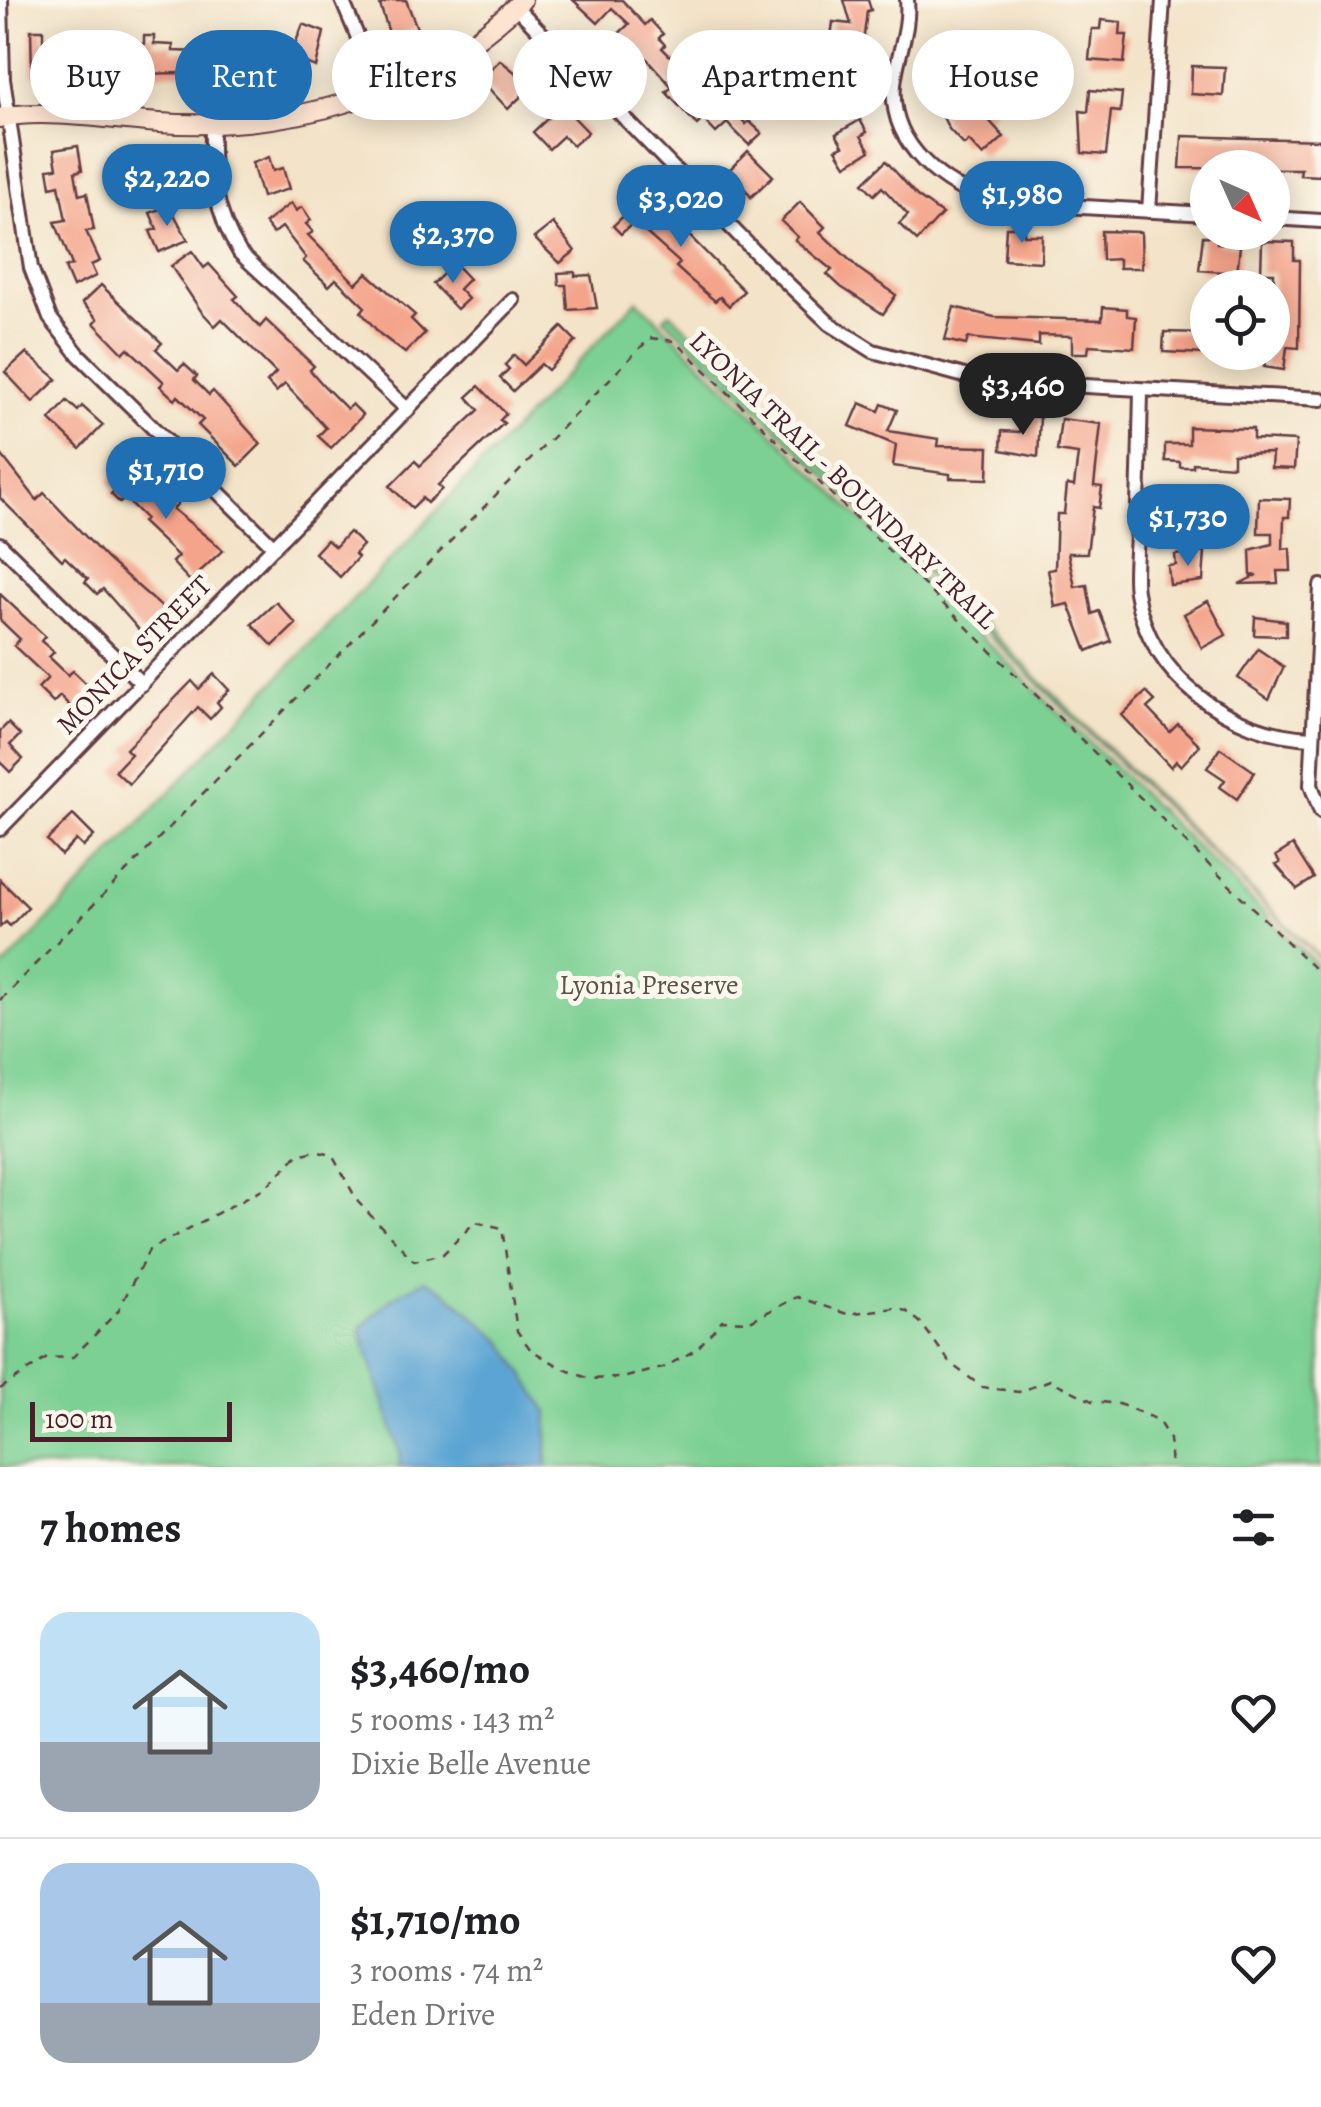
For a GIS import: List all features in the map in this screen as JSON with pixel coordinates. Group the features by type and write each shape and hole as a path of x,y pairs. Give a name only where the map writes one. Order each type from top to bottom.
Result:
{"street":[{"path":"2,0 5,117 31,268 50,318 79,356 274,548"},
{"path":"342,0 355,30"},
{"path":"907,0 895,98 904,131 919,157 941,179 967,194 994,202 1190,213"},
{"path":"1149,211 1163,0"},
{"path":"489,30 519,3 766,263 830,324 873,351 979,380 1321,400"},
{"path":"5,117 212,127 294,117 332,105"},
{"path":"212,127 211,182 224,226 240,253 408,410"},
{"path":"1290,219 1321,220"},
{"name":"MONICA STREET","path":"3,819 142,684 513,300"},
{"path":"1142,392 1136,592 1157,650 1212,709 1254,728 1312,738"},
{"path":"0,544 142,684"},
{"path":"1321,586 1311,785 1321,812"}],"path":[{"name":"LYONIA TRAIL - BOUNDARY TRAIL","path":"0,1000 650,338 674,341 700,364 1321,975"},
{"path":"0,1389 47,1358 73,1357 118,1311 149,1250 232,1208 266,1187 298,1155 315,1151 332,1154 358,1202 414,1260 443,1254 474,1222 502,1228 517,1331 531,1350 590,1379 622,1378 662,1368 697,1349 722,1320 750,1321 797,1297 848,1314 895,1308 920,1322 952,1364 982,1387 1020,1392 1050,1380 1092,1402 1119,1404 1158,1420 1169,1439 1170,1467"}],"green space":[{"name":"Lyonia Preserve","path":"637,300 1321,969 1321,1467 0,1467 0,971"},
{"path":"670,312 1321,960 664,318"}],"water":[{"path":"425,1280 449,1294 503,1342 548,1412 547,1467 399,1467 401,1456 360,1329 393,1297"}],"building":[{"path":"406,0 417,28 388,30 380,5"},
{"path":"573,0 622,0 645,25 650,20 663,34 659,38 667,53 667,81 647,59 647,30 623,30 629,24 612,8 598,23"},
{"path":"844,0 868,0 871,10 867,11 865,30 832,30 833,22 851,24"},
{"path":"1101,20 1121,22 1120,35 1127,35 1124,63 1089,60 1092,29 1100,29"},
{"path":"303,24 324,32 316,67 312,65 312,30 301,30"},
{"path":"155,44 173,45 175,73 155,74"},
{"path":"500,60 513,71 513,104 508,109 493,93 493,67"},
{"path":"1192,66 1225,67 1223,96 1191,94"},
{"path":"1090,90 1122,93 1120,112 1111,111 1106,155 1082,153 1080,111 1088,112"},
{"path":"546,120 576,120 588,132 573,146 563,136 549,149 533,132"},
{"path":"704,120 742,120 746,124 749,121 762,133 749,145 727,123 716,133"},
{"path":"860,120 867,132 861,136 870,151 846,165 836,149 843,146 836,134"},
{"path":"944,120 989,120 1004,137 983,156 969,141 964,145"},
{"path":"1182,136 1321,140 1320,176 1300,175 1301,169 1290,169 1290,150 1190,150 1190,168 1180,168"},
{"path":"78,146 82,170 75,172 79,195 87,193 94,230 86,231 100,261 91,265 96,276 73,287 65,268 72,265 55,222 66,220 59,185 51,187 48,169 57,168 54,150"},
{"path":"748,151 773,176 751,197 730,169"},
{"path":"148,153 159,165 165,160 177,173 155,194 131,169"},
{"path":"269,157 273,171 283,168 289,189 262,197 252,163"},
{"path":"886,161 917,196 942,214 917,241 899,224 908,215 882,187 874,195 863,183"},
{"path":"647,193 744,291 729,306 720,297 715,301 687,277 676,267 680,263 634,222 621,234 613,226"},
{"path":"800,202 825,227 820,232 859,269 896,295 883,314 841,287 827,274 832,270 795,240 798,237 781,221"},
{"path":"291,203 296,211 302,207 311,220 306,224 313,232 308,235 356,284 367,273 415,315 411,319 425,333 405,353 380,334 361,312 365,307 336,279 329,286 303,261 306,258 282,227 273,234 265,223"},
{"path":"169,205 188,240 159,252 150,231 157,229 150,213"},
{"path":"553,223 575,251 560,263 534,238"},
{"path":"1006,227 1024,227 1024,235 1042,235 1041,262 1004,260"},
{"path":"1101,231 1141,232 1142,268 1119,268 1119,259 1102,260"},
{"path":"1290,242 1294,242 1294,260 1300,260 1299,348 1290,347 1290,270 1261,270 1262,250 1290,250"},
{"path":"1201,250 1240,250 1237,270 1199,270"},
{"path":"192,251 204,268 209,264 238,296 234,299 260,327 266,320 314,366 310,370 347,409 352,404 363,415 331,448 318,436 326,428 285,384 276,392 267,382 276,373 222,319 215,326 201,311 171,266"},
{"path":"454,263 469,279 459,289 468,299 457,309 433,284"},
{"path":"575,272 575,276 591,275 597,308 568,310 566,285 559,285 558,273"},
{"path":"101,285 162,343 156,349 178,370 184,364 197,376 194,380 209,395 213,391 261,444 239,466 198,425 203,420 178,396 175,400 160,386 164,382 128,348 123,353 94,323 98,319 82,303"},
{"path":"954,307 994,317 1102,320 1103,307 1127,309 1127,316 1136,317 1134,348 1089,345 1088,353 1072,353 1072,336 1039,335 1039,345 968,338 966,345 945,340"},
{"path":"562,327 576,341 548,370 541,364 513,391 500,378 509,369 505,365 514,355 524,365"},
{"path":"1164,332 1190,333 1190,353 1163,352"},
{"path":"26,353 57,379 33,402 5,372"},
{"path":"479,386 506,414 500,420 504,423 438,485 442,489 427,503 422,498 412,508 390,486 415,461 420,466 479,410 467,397"},
{"path":"67,401 78,411 82,406 103,425 80,449 50,420"},
{"path":"860,403 879,411 882,404 897,410 888,431 939,439 938,446 989,447 988,479 950,478 950,474 893,466 896,445 850,426"},
{"path":"1021,416 1040,417 1038,457 1001,450 1002,431 1020,432"},
{"path":"1061,419 1101,424 1094,486 1102,487 1099,508 1093,507 1087,553 1068,553 1075,587 1087,585 1092,614 1099,611 1111,641 1087,651 1069,604 1055,607 1048,570 1055,569 1057,514 1064,514 1067,485 1074,486 1078,454 1057,451"},
{"path":"1189,427 1253,429 1253,439 1296,441 1294,469 1271,468 1272,453 1233,454 1233,466 1193,463 1193,467 1180,467 1180,462 1165,461 1165,444 1189,444"},
{"path":"0,453 37,500 44,493 107,559 172,616 148,640 103,589 97,594 85,582 88,579 65,557 62,560 0,498"},
{"path":"131,459 144,472 138,478 161,502 168,494 178,503 173,509 223,550 190,581 172,562 178,556 142,522 145,518 125,498 120,503 111,494 116,489 109,482"},
{"path":"1170,495 1215,496 1214,507 1205,507 1204,531 1174,530"},
{"path":"1259,498 1290,499 1289,517 1284,517 1283,549 1290,548 1291,571 1277,571 1278,583 1239,584 1257,575 1251,576 1250,550 1272,544 1272,533 1258,533"},
{"path":"349,532 363,545 340,577 315,553 327,540 335,547"},
{"path":"1205,551 1203,581 1170,585 1168,566 1176,565 1175,555"},
{"path":"0,594 45,636 41,641 54,652 49,657 68,675 73,671 89,686 84,691 89,696 75,711 60,696 53,703 38,688 48,678 14,646 20,639 0,620"},
{"path":"1208,601 1226,635 1202,648 1184,614"},
{"path":"276,602 296,624 273,646 252,624"},
{"path":"1255,617 1286,621 1286,636 1254,635"},
{"path":"1258,649 1284,667 1269,699 1238,678"},
{"path":"214,674 229,690 217,702 221,707 210,719 198,707 129,784 115,771 131,754 126,749 192,681 199,689"},
{"path":"1146,692 1155,701 1147,708 1170,732 1178,724 1200,745 1181,766 1176,761 1171,767 1122,715"},
{"path":"8,723 20,735 10,745 23,759 10,772 0,762 0,731"},
{"path":"1220,748 1255,772 1237,799 1220,787 1225,780 1207,768"},
{"path":"73,815 94,836 83,847 76,840 61,855 47,840"},
{"path":"1293,845 1314,878 1297,889 1276,865 1280,863 1276,856"},
{"path":"0,880 28,907 10,926 6,922 0,927"}]}
